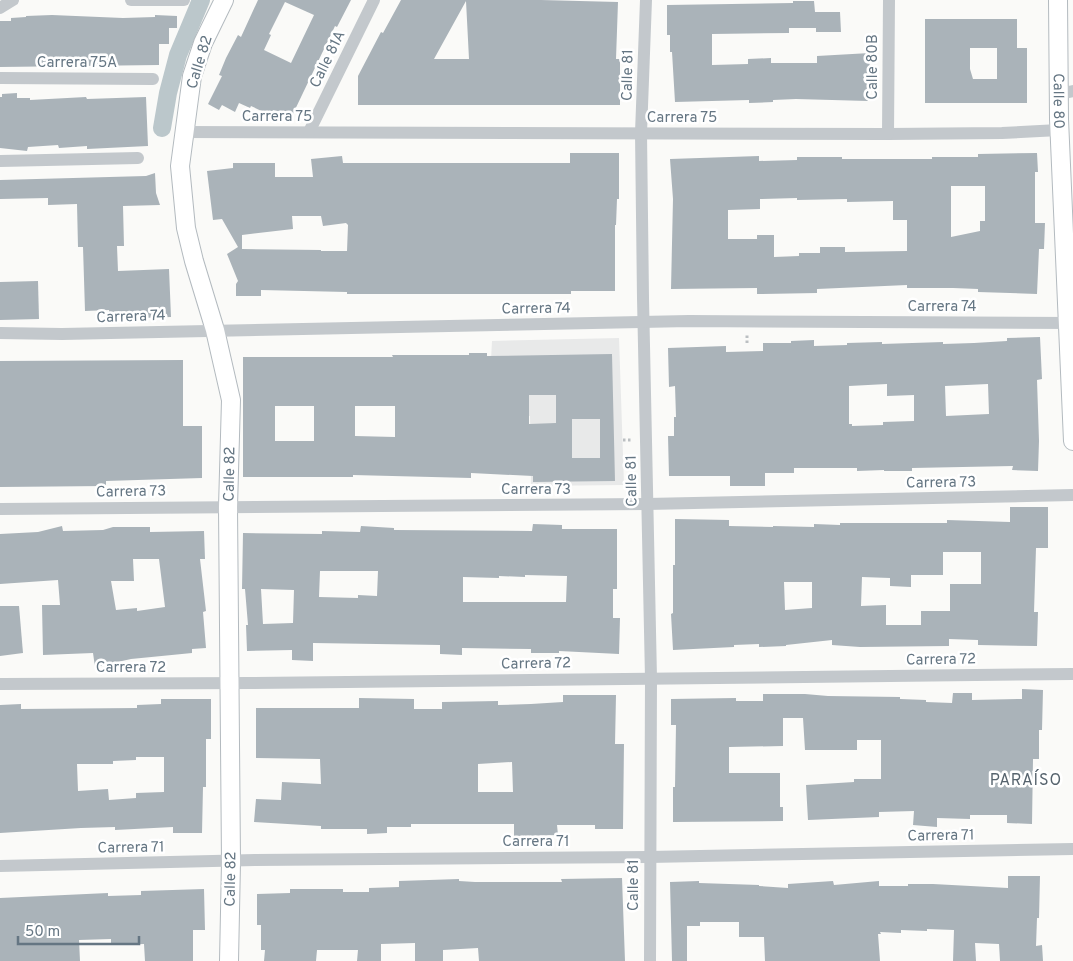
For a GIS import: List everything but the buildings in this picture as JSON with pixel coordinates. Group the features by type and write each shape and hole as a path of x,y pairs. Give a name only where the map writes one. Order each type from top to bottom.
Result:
{"street":[{"path":"0,8 13,0"},
{"path":"131,0 184,0"},
{"name":"Calle 82","path":"224,0 202,43 192,76 180,166 186,228 214,330 230,400 228,507 231,862 229,961"},
{"name":"Calle 81A","path":"309,132 374,0"},
{"name":"Calle 81","path":"646,0 642,133 651,678 650,961"},
{"name":"Calle 80B","path":"888,134 889,0"},
{"name":"Calle 80","path":"1058,0 1066,92 1060,130 1071,323 1073,441"},
{"name":"Carrera 75A","path":"0,78 153,79"},
{"name":"Carrera 75","path":"184,132 888,134 1002,133 1060,130"},
{"path":"0,161 138,158"},
{"name":"Carrera 74","path":"0,333 62,334 644,322 1071,323"},
{"name":"Carrera 73","path":"0,509 647,504 1073,495"},
{"name":"Carrera 72","path":"0,684 1073,674"},
{"name":"Carrera 71","path":"0,866 255,860 649,857 1073,850"}],"shaded area":[{"path":"619,338 624,485 531,486 530,416 488,415 492,341"}],"waterway":[{"path":"162,128 168,93 178,55 201,0"}],"district":[{"name":"PARAÍSO","path":"1026,779"}]}
